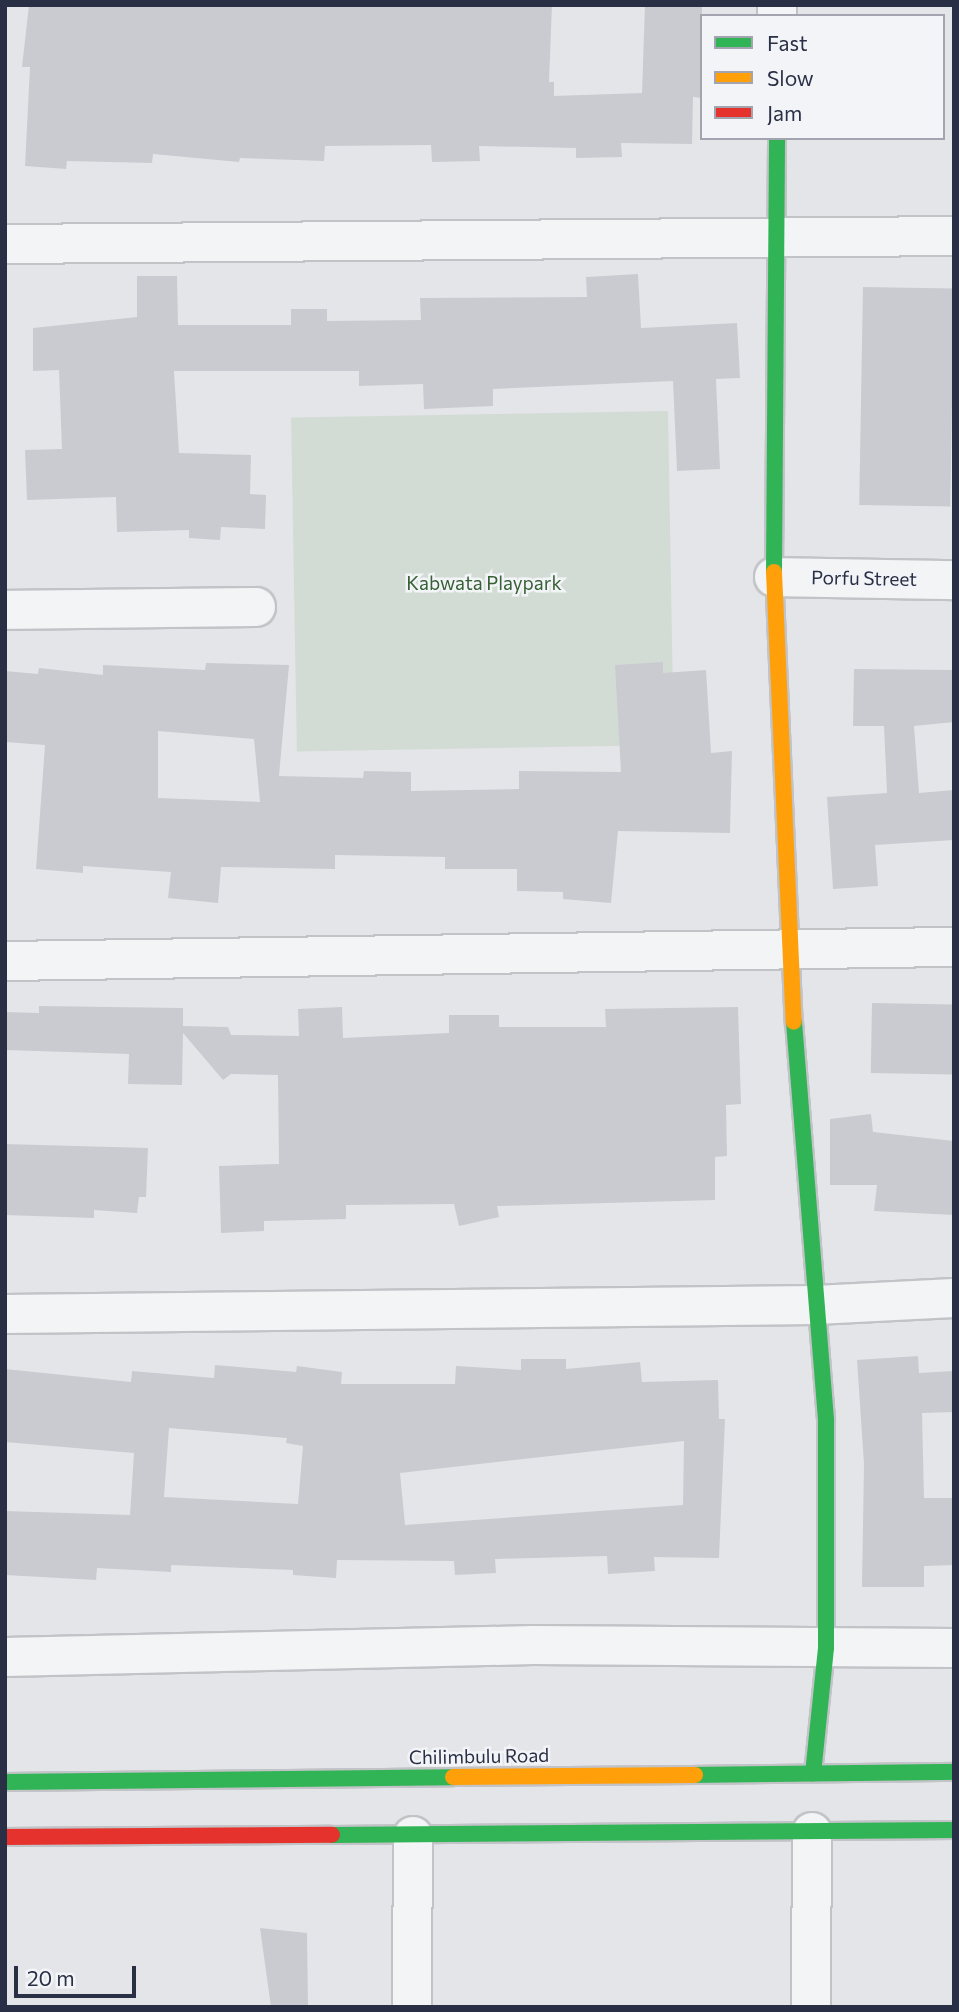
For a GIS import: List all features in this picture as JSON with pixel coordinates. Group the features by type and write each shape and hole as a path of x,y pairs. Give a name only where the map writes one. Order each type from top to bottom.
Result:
{"main road":[{"path":"777,140 774,578 798,1105 826,1422 826,1648 813,1773"},
{"name":"Chilimbulu Road","path":"5,1783 954,1772"},
{"path":"5,1837 954,1830"}],"street":[{"path":"5,244 954,236"},
{"name":"Porfu Street","path":"774,578 954,580"},
{"path":"5,610 256,607"},
{"path":"5,961 954,947"},
{"path":"5,1314 816,1305 954,1298"},
{"path":"5,1657 533,1645 954,1648"},
{"path":"811,1832 811,2007"},
{"path":"412,2007 413,1836"}],"green space":[{"name":"Kabwata Playpark","path":"668,411 674,745 297,752 291,418"}],"building":[{"path":"29,5 552,5 549,82 554,82 554,96 642,93 645,5 702,7 700,98 693,97 692,144 621,143 622,157 576,158 576,148 479,146 480,161 432,162 431,145 325,146 324,161 240,158 239,162 153,154 152,163 67,161 66,169 25,166 30,67 22,67"},
{"path":"638,274 641,328 737,323 740,378 716,379 720,469 677,471 673,381 493,389 493,406 424,409 423,384 359,386 359,371 174,371 179,453 251,455 250,494 266,495 265,529 221,527 220,540 189,538 189,530 117,532 116,497 27,500 25,450 62,449 59,370 33,371 33,328 137,317 137,276 177,276 178,325 291,325 291,309 327,309 327,321 421,320 420,298 587,297 586,277"},
{"path":"863,287 954,289 950,507 859,505"},
{"path":"663,662 663,673 706,670 711,753 732,751 730,833 618,831 611,903 563,899 563,892 517,891 517,869 445,869 445,857 335,855 335,869 221,867 218,903 168,898 171,872 83,866 83,873 36,869 45,745 5,742 5,671 38,674 39,668 103,675 103,665 205,670 206,663 289,665 279,776 363,778 364,771 411,772 411,791 519,789 519,771 621,772 615,665","holes":["158,731 254,739 260,802 158,798"]},
{"path":"854,669 954,670 954,722 914,726 919,793 954,790 954,840 875,845 878,886 833,889 827,797 887,793 884,726 853,726"},
{"path":"872,1003 954,1004 953,1074 871,1073"},
{"path":"39,1006 183,1008 183,1026 228,1027 231,1035 299,1036 298,1009 342,1007 343,1038 449,1033 449,1015 499,1015 499,1027 606,1027 605,1009 738,1007 741,1104 726,1105 727,1156 715,1157 715,1200 497,1206 499,1217 459,1226 454,1204 346,1205 346,1219 264,1221 264,1231 221,1233 219,1166 279,1164 278,1075 231,1074 223,1080 183,1033 182,1085 128,1084 129,1054 5,1050 5,1012 39,1013"},
{"path":"871,1114 873,1132 954,1141 954,1215 874,1211 877,1185 830,1185 830,1119"},
{"path":"5,1144 148,1148 146,1197 139,1197 137,1213 94,1210 94,1218 5,1215"},
{"path":"918,1356 919,1373 954,1371 954,1412 922,1413 924,1498 954,1498 954,1565 924,1566 924,1587 862,1587 864,1464 857,1360"},
{"path":"521,1359 566,1359 566,1369 640,1362 642,1382 718,1380 719,1419 725,1419 719,1558 654,1557 655,1571 608,1574 607,1556 495,1559 496,1573 455,1575 454,1561 337,1560 336,1578 293,1575 293,1570 171,1565 171,1572 97,1568 96,1580 5,1575 5,1511 130,1515 134,1453 5,1442 5,1369 131,1382 132,1371 214,1378 215,1365 296,1372 297,1366 342,1372 341,1384 455,1384 456,1366 521,1370","holes":["169,1428 287,1438 286,1443 303,1446 298,1504 164,1497","684,1441 683,1505 405,1525 400,1473"]},
{"path":"260,1928 307,1933 308,2007 271,2007"}],"traffic: fast":[{"path":"774,572 777,140"},
{"path":"794,1022 826,1422 826,1648 813,1773"},
{"path":"695,1775 954,1772"},
{"path":"5,1782 453,1777"},
{"path":"332,1835 954,1830"}],"traffic: slow":[{"path":"774,572 794,1022"},
{"path":"453,1777 695,1775"}],"traffic: jam":[{"path":"5,1837 332,1835"}]}
